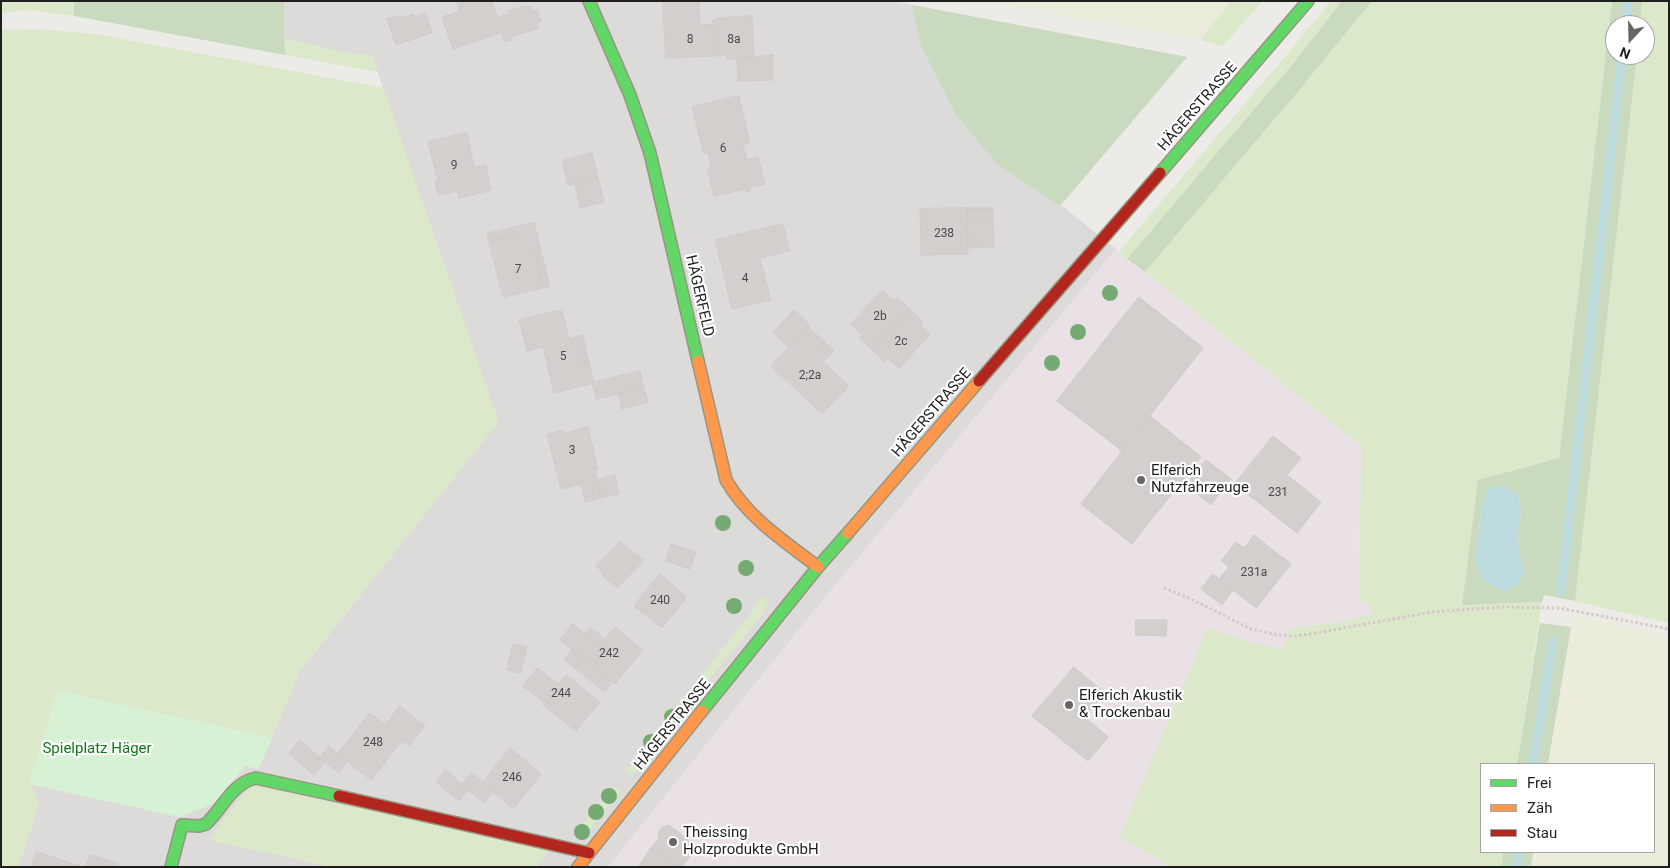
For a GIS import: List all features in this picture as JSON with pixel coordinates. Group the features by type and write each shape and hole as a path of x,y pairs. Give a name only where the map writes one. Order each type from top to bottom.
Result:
{"main road":[{"name":"HÄGERFELD","path":"589,1 623,73 647,143 658,183 726,480 732,493 745,508 818,567"},
{"name":"HÄGERSTRASSE","path":"578,867 818,567 1308,1"},
{"path":"171,867 182,826 206,824 239,785 256,778 530,838 589,853"}],"path":[{"path":"1164,588 1191,599 1250,629 1279,635 1296,636 1316,633 1431,612 1502,608 1559,608 1669,629"}],"shaded area":[{"path":"284,1 891,1 1187,57 1061,205 1116,249 818,606 608,867 18,867 39,804 29,784 272,737 300,671 498,422 372,56 346,53 285,38"},
{"path":"1116,249 1361,446 1359,600 1372,606 1372,614 1340,622 1289,628 1284,649 1251,643 1209,627 1119,837 1172,867 608,867 818,606"}],"green space":[{"path":"1,1 74,1 74,16 29,10 1,13"},
{"path":"74,1 284,1 285,55 74,16"},
{"path":"987,1 1231,1 1200,40"},
{"path":"1231,1 1263,1 1223,46 1200,40"},
{"path":"1331,1 1342,1 1296,60 1127,259 1119,252"},
{"path":"1342,1 1372,1 1145,272 1127,259 1296,60"},
{"path":"1372,1 1612,1 1610,15 1605,15 1605,61 1559,458 1478,480 1462,605 1542,602 1517,763 1480,763 1480,853 1503,853 1501,867 1172,867 1119,837 1208,627 1251,643 1284,649 1289,628 1340,622 1372,614 1372,606 1359,600 1361,446 1145,272"},
{"path":"1612,1 1642,1 1641,15 1610,15"},
{"path":"1642,1 1669,1 1669,623 1575,601 1636,65 1655,65 1655,15 1641,15"},
{"path":"912,5 1187,57 1060,206 997,164 956,115 921,46"},
{"path":"33,29 96,34 383,88 499,422 300,671 272,738 58,691 29,784 39,804 18,867 1,867 1,30"},
{"path":"285,38 346,53 372,55 378,72 285,55"},
{"path":"1605,61 1605,65 1636,65 1575,601 1544,595 1542,602 1462,605 1478,480 1559,458","holes":["1502,485 1519,495 1521,515 1518,533 1519,555 1525,571 1475,562 1482,505 1488,489"]},
{"path":"763,597 769,600 762,615 708,681 700,677"},
{"path":"1573,615 1669,635 1669,867 1531,867 1533,853 1655,853 1655,763 1548,763"},
{"path":"1540,623 1571,627 1548,763 1517,763"},
{"name":"Spielplatz Häger","path":"58,691 272,738 259,769 245,766 214,804 179,817 29,784"},
{"path":"689,691 695,696 632,776 626,771"},
{"path":"251,785 550,849 536,867 332,867 208,840"},
{"path":"615,786 620,790 582,839 574,836"},
{"path":"1503,853 1533,853 1531,867 1501,867"}],"water":[{"path":"1502,485 1519,494 1521,515 1518,533 1519,555 1525,571 1518,584 1505,592 1483,581 1475,562 1482,505 1488,489"}],"building":[{"path":"457,1 492,1 497,18 509,13 508,11 531,6 533,11 537,10 541,22 537,23 539,28 511,37 512,40 505,42 501,33 453,49 442,17 460,11"},
{"path":"663,1 699,1 700,24 714,25 715,56 666,58"},
{"path":"426,13 432,33 396,45 387,19 401,15 403,18 413,14 414,17"},
{"path":"752,16 754,58 727,59 726,55 715,56 714,25 712,22 716,18"},
{"path":"773,55 773,80 738,81 737,59"},
{"path":"739,96 750,143 743,144 747,160 758,157 765,184 750,187 751,190 746,192 745,189 714,196 707,169 711,168 708,153 704,154 692,107"},
{"path":"467,133 474,167 486,165 491,190 459,198 457,191 438,195 435,182 438,181 428,142"},
{"path":"592,153 598,178 568,185 562,161"},
{"path":"598,178 604,202 580,208 575,184"},
{"path":"967,208 993,208 993,221 968,221"},
{"path":"967,208 968,254 921,255 920,209"},
{"path":"968,221 993,221 994,247 968,248"},
{"path":"534,223 541,251 535,253 543,288 503,297 487,234 490,233 492,241 514,236 512,228"},
{"path":"783,224 790,251 760,258 771,300 732,309 715,240"},
{"path":"512,228 514,236 492,241 490,233"},
{"path":"541,251 550,286 543,288 535,253"},
{"path":"883,290 894,301 897,297 910,309 872,350 860,338 862,335 851,324"},
{"path":"1139,297 1203,348 1122,451 1057,401"},
{"path":"910,309 923,322 920,325 930,335 899,368 888,359 885,362 872,350"},
{"path":"562,310 569,339 583,335 586,350 580,351 583,364 589,362 594,383 554,393 543,347 527,351 519,320"},
{"path":"794,310 810,325 789,347 773,333"},
{"path":"808,327 825,342 814,353 849,386 822,414 771,366"},
{"path":"825,342 834,351 823,362 814,353"},
{"path":"586,350 589,362 583,364 580,351"},
{"path":"640,371 644,388 596,399 592,383"},
{"path":"644,388 648,402 622,409 619,394"},
{"name":"Elferich Nutzfahrzeuge","path":"1150,416 1201,457 1132,544 1081,504"},
{"path":"588,427 598,469 595,470 601,498 585,502 581,484 561,489 547,434 562,430 564,433"},
{"path":"1273,436 1301,458 1287,475 1321,502 1297,533 1235,484"},
{"path":"1206,460 1231,479 1211,505 1186,485"},
{"path":"615,475 619,494 601,498 597,480"},
{"path":"1254,535 1291,564 1256,608 1219,579 1229,567 1221,561 1236,542 1244,548"},
{"path":"620,542 644,560 617,588 603,576 604,574 596,566"},
{"path":"671,544 696,552 690,569 666,561"},
{"path":"660,574 687,597 662,628 634,606"},
{"path":"1213,574 1233,590 1222,605 1201,589"},
{"path":"1136,620 1167,620 1166,636 1136,635"},
{"path":"573,624 600,646 615,627 643,650 615,684 560,640"},
{"path":"591,628 605,639 600,646 586,634"},
{"path":"513,644 527,647 521,673 507,670"},
{"path":"572,650 583,658 575,668 564,660"},
{"path":"583,658 612,683 604,692 575,668"},
{"name":"Elferich Akustik & Trockenbau","path":"1074,667 1105,693 1085,717 1108,737 1088,761 1032,716"},
{"path":"538,668 558,684 566,675 600,702 576,731 523,686"},
{"path":"400,706 425,726 409,746 402,741 371,780 337,754 370,713 385,725"},
{"path":"300,740 325,762 314,775 289,754"},
{"path":"329,746 347,762 339,773 320,758"},
{"path":"510,748 541,774 513,809 483,783"},
{"path":"446,770 468,790 459,801 436,782"},
{"path":"472,773 494,791 484,803 462,785"},
{"name":"Theissing Holzprodukte GmbH","path":"669,825 697,847 682,867 676,867 651,848 659,838 658,833 662,827"},
{"path":"651,848 676,867 642,867 640,865"},
{"path":"37,852 83,867 32,867"},
{"path":"90,855 114,862 121,867 86,867"}],"waterway":[{"path":"1626,15 1628,1"},
{"path":"1561,591 1621,65"},
{"path":"1533,763 1553,641"},
{"path":"1516,867 1519,853"}],"traffic: fast":[{"path":"589,1 630,95 650,153 698,361"},
{"path":"1160,173 1308,1"},
{"path":"702,711 818,567 848,533"},
{"path":"171,867 182,825 199,826 206,824 228,797 240,785 248,781 256,778 339,796"}],"traffic: slow":[{"path":"698,361 726,480 735,494 756,517 818,567"},
{"path":"848,533 979,381"},
{"path":"578,867 702,711"}],"traffic: jam":[{"path":"979,381 1160,173"},
{"path":"339,796 589,853"}],"place":[{"name":"Elferich Nutzfahrzeuge","path":"1141,480"},
{"name":"Elferich Akustik & Trockenbau","path":"1069,705"},
{"name":"Theissing Holzprodukte GmbH","path":"673,842"}]}
